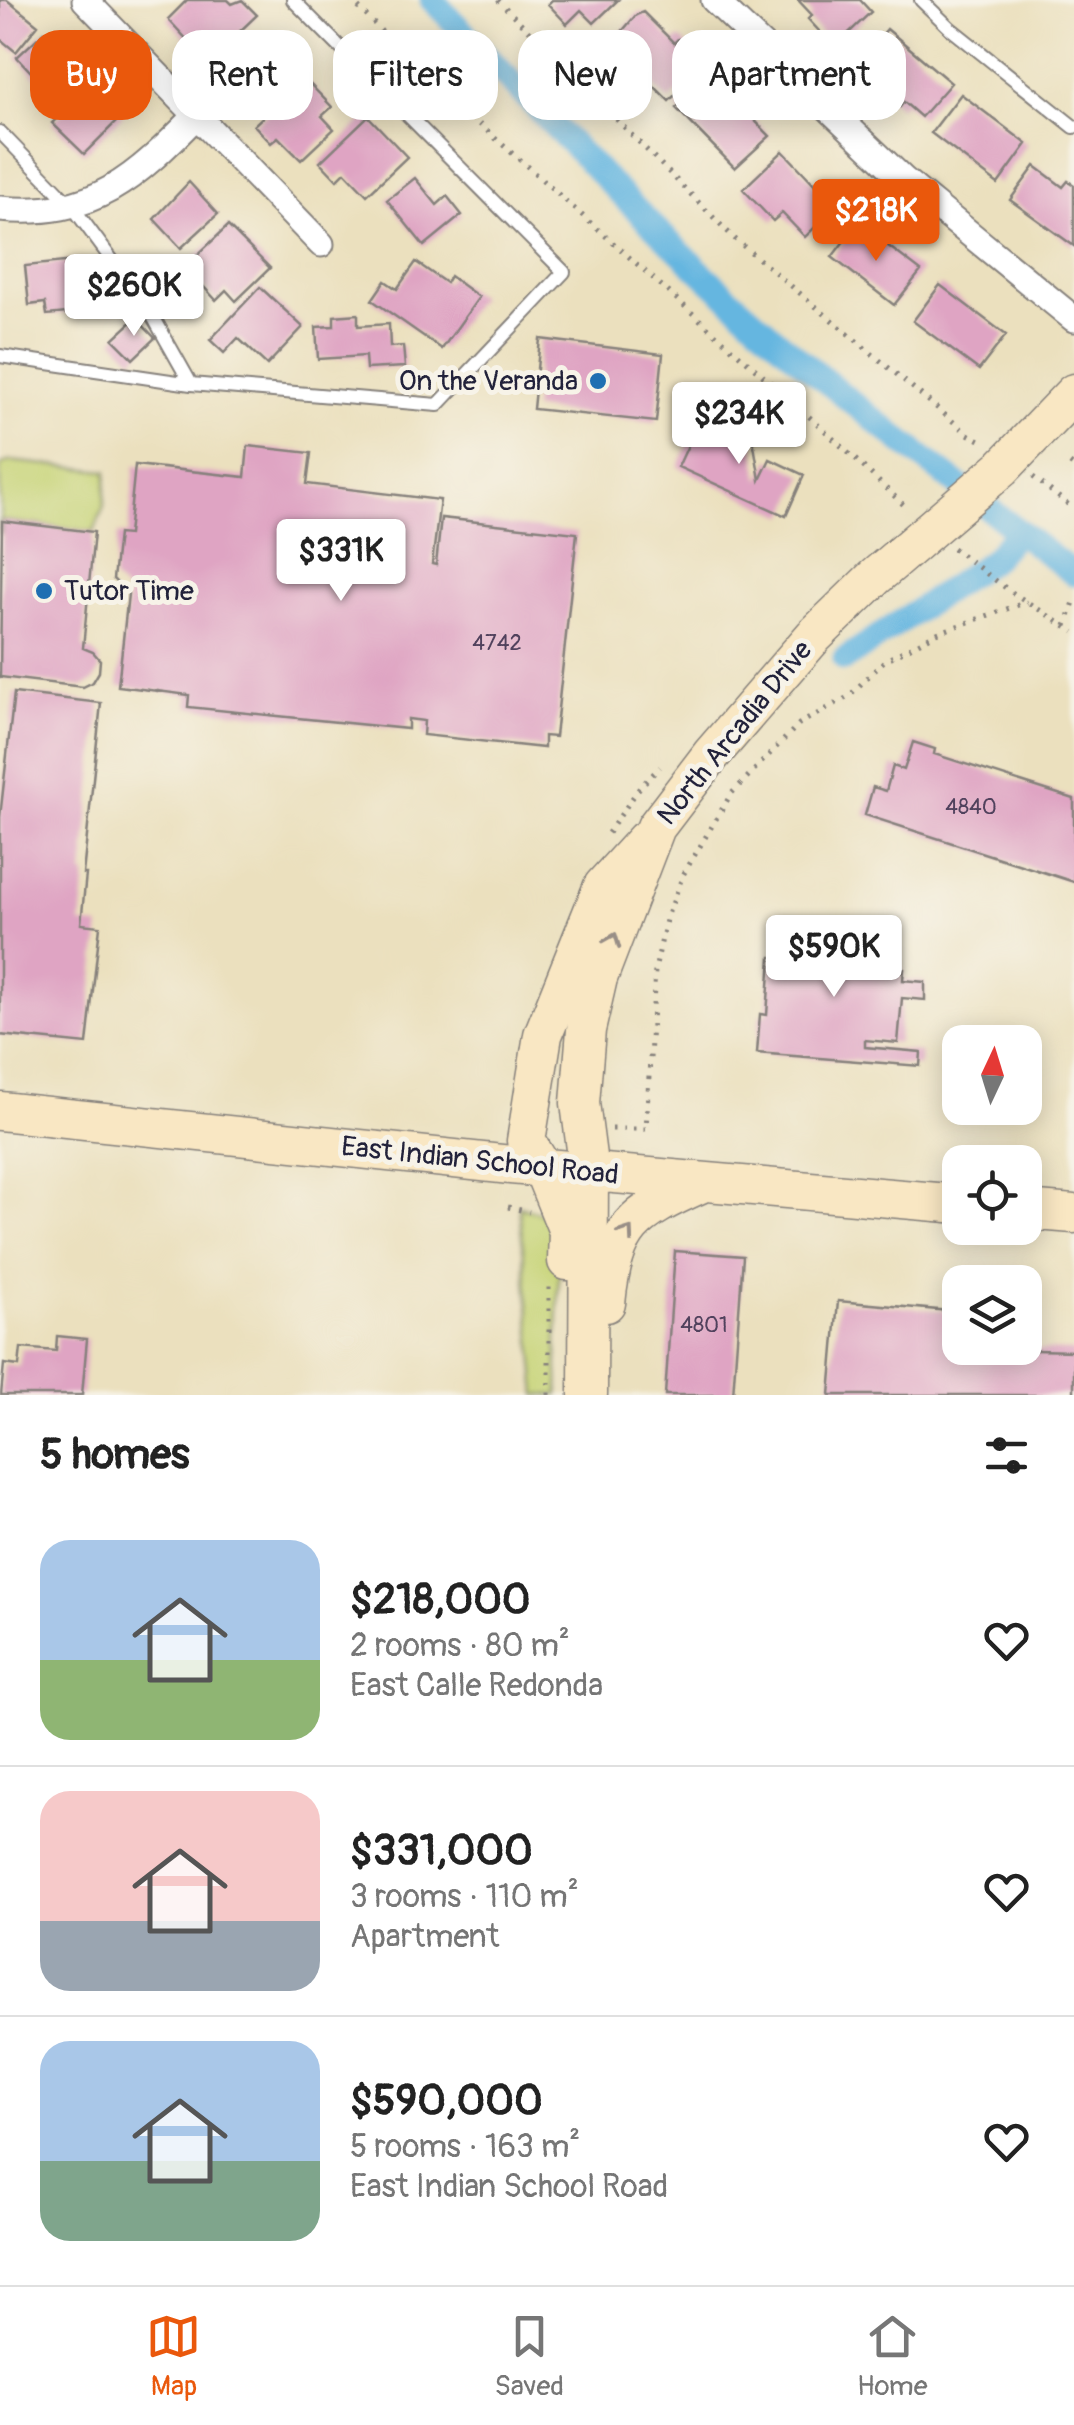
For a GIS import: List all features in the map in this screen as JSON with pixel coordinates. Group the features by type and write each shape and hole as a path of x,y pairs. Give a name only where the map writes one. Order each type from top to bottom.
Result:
{"street":[{"path":"84,0 172,91"},
{"path":"714,0 904,180 1074,319"},
{"path":"0,210 24,212 72,206 115,189 146,167 192,120"},
{"path":"200,120 321,244"},
{"name":"North Arcadia Drive","path":"588,1395 588,1172 580,1103 590,1004 656,827 711,754 849,600 938,530 1074,392"},
{"path":"566,1395 568,1231 542,1167 560,1149 561,1062 572,970 603,886 656,827"},
{"name":"East Indian School Road","path":"0,1110 588,1172 942,1202"},
{"path":"596,1395 608,1285 616,1249 630,1227 652,1206 703,1182"},
{"path":"1042,1211 1074,1214"}],"lane":[{"path":"0,356 191,384 438,406 564,272 292,0"},
{"path":"922,0 950,28 1074,127"},
{"path":"0,132 72,206 151,313 191,384"}],"path":[{"path":"350,0 424,75 938,530 1007,590 1074,632"},
{"path":"498,0 735,239 1005,465 1074,510"},
{"path":"598,1127 646,1129 656,970 666,920 692,858 731,794 798,724 848,698 884,661 936,632 1027,602"},
{"path":"1066,626 1074,602"},
{"path":"508,1207 537,1214"},
{"path":"549,1279 549,1395"}],"green space":[{"path":"10,461 107,471 104,506 94,532 2,521 0,534 0,466"},
{"path":"519,1206 544,1214 560,1238 559,1395 537,1395"}],"building":[{"path":"0,0 7,0 38,25 30,30 16,52 0,39"},
{"path":"187,0 228,0 232,4 242,0 257,15 241,30 178,30 168,19"},
{"path":"552,0 618,0 594,23 581,10 567,24 548,4"},
{"path":"798,0 860,0 871,12 852,30 818,30 808,19 812,15"},
{"path":"643,12 672,41 669,101 652,84 652,30 623,30"},
{"path":"30,45 30,71 17,57"},
{"path":"906,45 951,83 921,117 906,104"},
{"path":"313,87 332,107 322,116 334,129 301,160 278,137 271,143 254,125 259,120 313,120"},
{"path":"961,94 1027,144 998,184 931,133"},
{"path":"55,120 118,120 84,154 52,123"},
{"path":"364,120 372,120 407,157 367,195 345,172 337,180 320,162"},
{"path":"688,120 754,120 770,136 735,168"},
{"path":"783,151 836,207 805,237 782,213 773,221 743,189"},
{"path":"1035,166 1063,187 1068,181 1074,185 1074,246 1010,200"},
{"path":"415,178 437,205 447,196 462,215 424,246 387,200"},
{"path":"189,182 218,214 181,248 154,219"},
{"path":"858,223 921,271 894,305 832,257"},
{"path":"228,226 270,268 236,301 226,290 216,300 201,284 185,299 169,282"},
{"path":"83,260 88,311 47,315 45,303 29,305 25,266"},
{"path":"416,262 446,283 450,276 479,297 442,349 372,300 385,281 397,289"},
{"path":"940,285 1006,335 979,370 913,321"},
{"path":"260,287 303,327 267,365 238,338 224,353 210,340"},
{"path":"358,314 358,326 389,324 390,347 403,346 405,367 366,369 365,356 318,359 316,327 334,326 334,316"},
{"path":"136,318 155,338 133,359 113,339"},
{"name":"On the Veranda","path":"540,339 663,354 656,422 533,409"},
{"path":"701,417 753,439 760,480 770,459 804,475 786,516 678,467"},
{"path":"248,446 311,453 307,484 440,500 432,564 436,565 441,518 577,533 555,737 544,736 544,748 423,735 424,721 408,719 408,729 188,707 189,695 118,686 128,594 113,579 118,534 128,535 135,465 245,477"},
{"name":"Tutor Time","path":"2,521 94,532 83,648 100,660 93,682 83,687 0,677"},
{"path":"14,693 101,703 83,874 81,924 100,926 87,1044 0,1035 0,817"},
{"path":"913,742 935,749 934,754 1074,799 1074,882 865,815 873,787 886,791 893,766 904,770"},
{"path":"782,926 817,928 817,932 831,935 875,936 873,966 904,969 903,980 925,982 925,1000 902,998 898,1043 865,1040 865,1047 921,1052 920,1066 757,1053 760,1014 767,1015 771,957 780,957"},
{"path":"675,1251 743,1256 733,1395 665,1395"},
{"path":"838,1301 942,1310 942,1365 1042,1365 1042,1350 1074,1351 1074,1395 830,1395"},
{"path":"57,1336 87,1339 82,1395 1,1395 4,1364 19,1366 21,1348 56,1351"}],"waterway":[{"path":"432,0 630,203 754,320 872,418 1074,574"},
{"path":"845,659 992,560 1018,531"}],"place":[{"name":"On the Veranda","path":"598,381"},
{"name":"Tutor Time","path":"44,591"}]}
